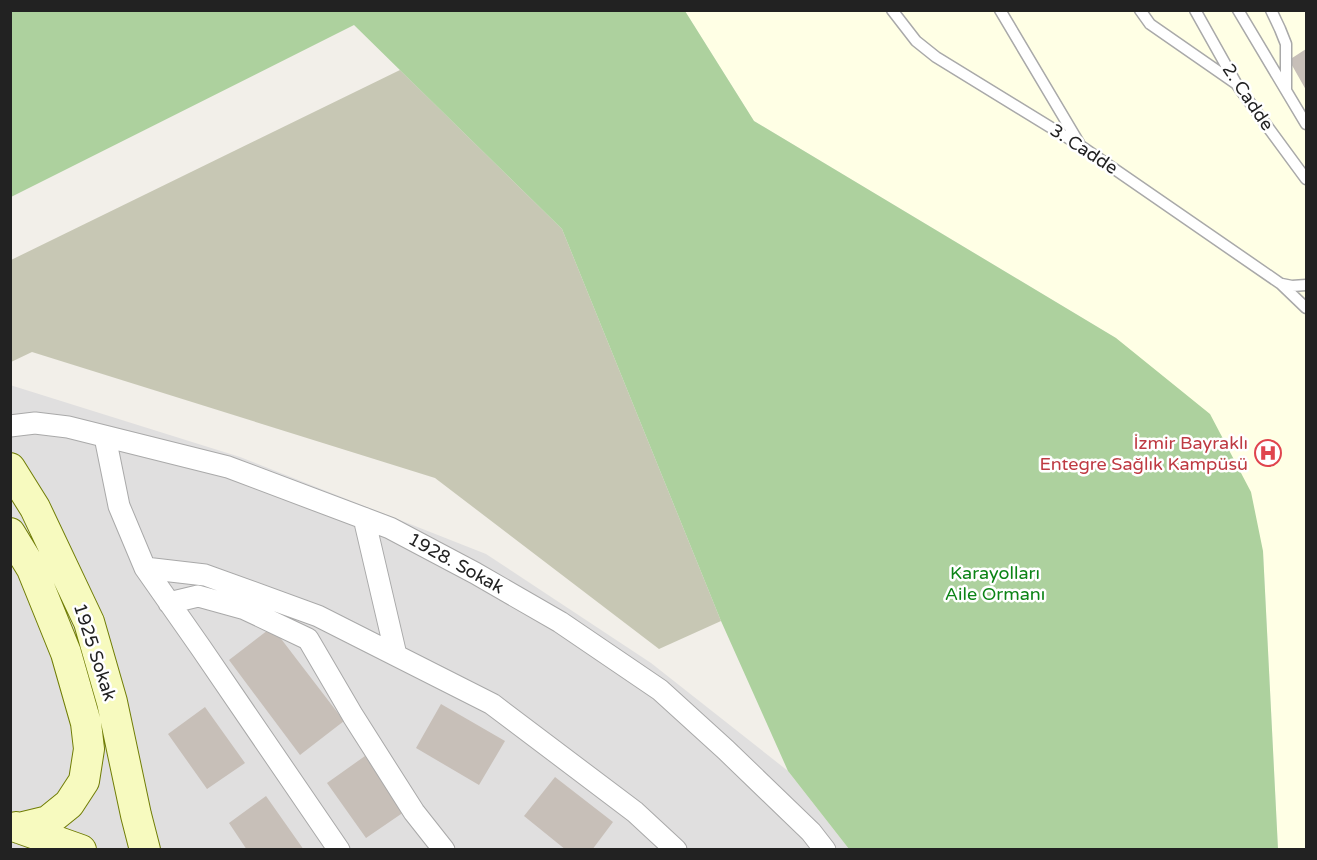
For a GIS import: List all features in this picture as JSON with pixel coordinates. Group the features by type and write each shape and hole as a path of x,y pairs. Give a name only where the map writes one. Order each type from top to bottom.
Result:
{"main road":[{"name":"1925 Sokak","path":"10,468 35,508 89,622 112,702 145,849"},
{"name":"1925 Sokak","path":"10,533 32,569 66,653 86,723 89,749 84,781 69,804 48,821 15,826"},
{"name":"1925 Sokak","path":"15,826 81,849"}],"street":[{"name":"1928. Sokak","path":"10,426 35,423 68,427 228,467 400,532 560,622 660,690 812,832 825,849"},
{"path":"105,437 119,506 145,568 339,849"},
{"path":"364,518 396,655"},
{"path":"145,568 205,574 318,616 492,704 635,812 676,849"},
{"path":"169,603 198,596 245,609 308,639 353,716 414,812 444,849"}],"lane":[{"name":"3. Cadde","path":"892,10 916,41 936,57 1081,146 1281,284 1306,308"},
{"path":"1000,10 1081,146"},
{"path":"1140,10 1150,24 1237,85"},
{"name":"2. Cadde","path":"1195,10 1237,85 1306,179"},
{"name":"2. Cadde","path":"1238,10 1306,124"},
{"path":"1270,10 1286,44 1286,90"},
{"path":"1281,284 1306,285"}],"shaded area":[{"name":"İzmir Bayraklı Entegre Sağlık Kampüsü","path":"685,11 1306,11 1306,849 1278,849 1263,551 1116,338 754,121"},
{"path":"400,70 562,229 721,621 659,649 435,478 32,352 11,362 11,260"},
{"path":"10,385 240,457 486,554 651,663 788,771 849,849 11,849"}],"green space":[{"name":"Karayolları Aile Ormanı","path":"11,10 685,11 754,121 1116,338 1210,414 1251,492 1263,551 1278,849 849,849 788,771 721,621 562,229 354,25 11,197"}],"building":[{"path":"1306,49 1306,90 1289,60"},
{"path":"272,627 344,721 300,755 229,660"},
{"path":"441,704 505,741 479,785 416,748"},
{"path":"205,707 245,763 207,789 168,734"},
{"path":"365,756 404,812 366,838 327,783"},
{"path":"555,777 613,822 592,850 566,850 524,816"},
{"path":"266,796 304,850 247,850 229,823"}],"place":[{"name":"İzmir Bayraklı Entegre Sağlık Kampüsü","path":"1268,453"}]}
